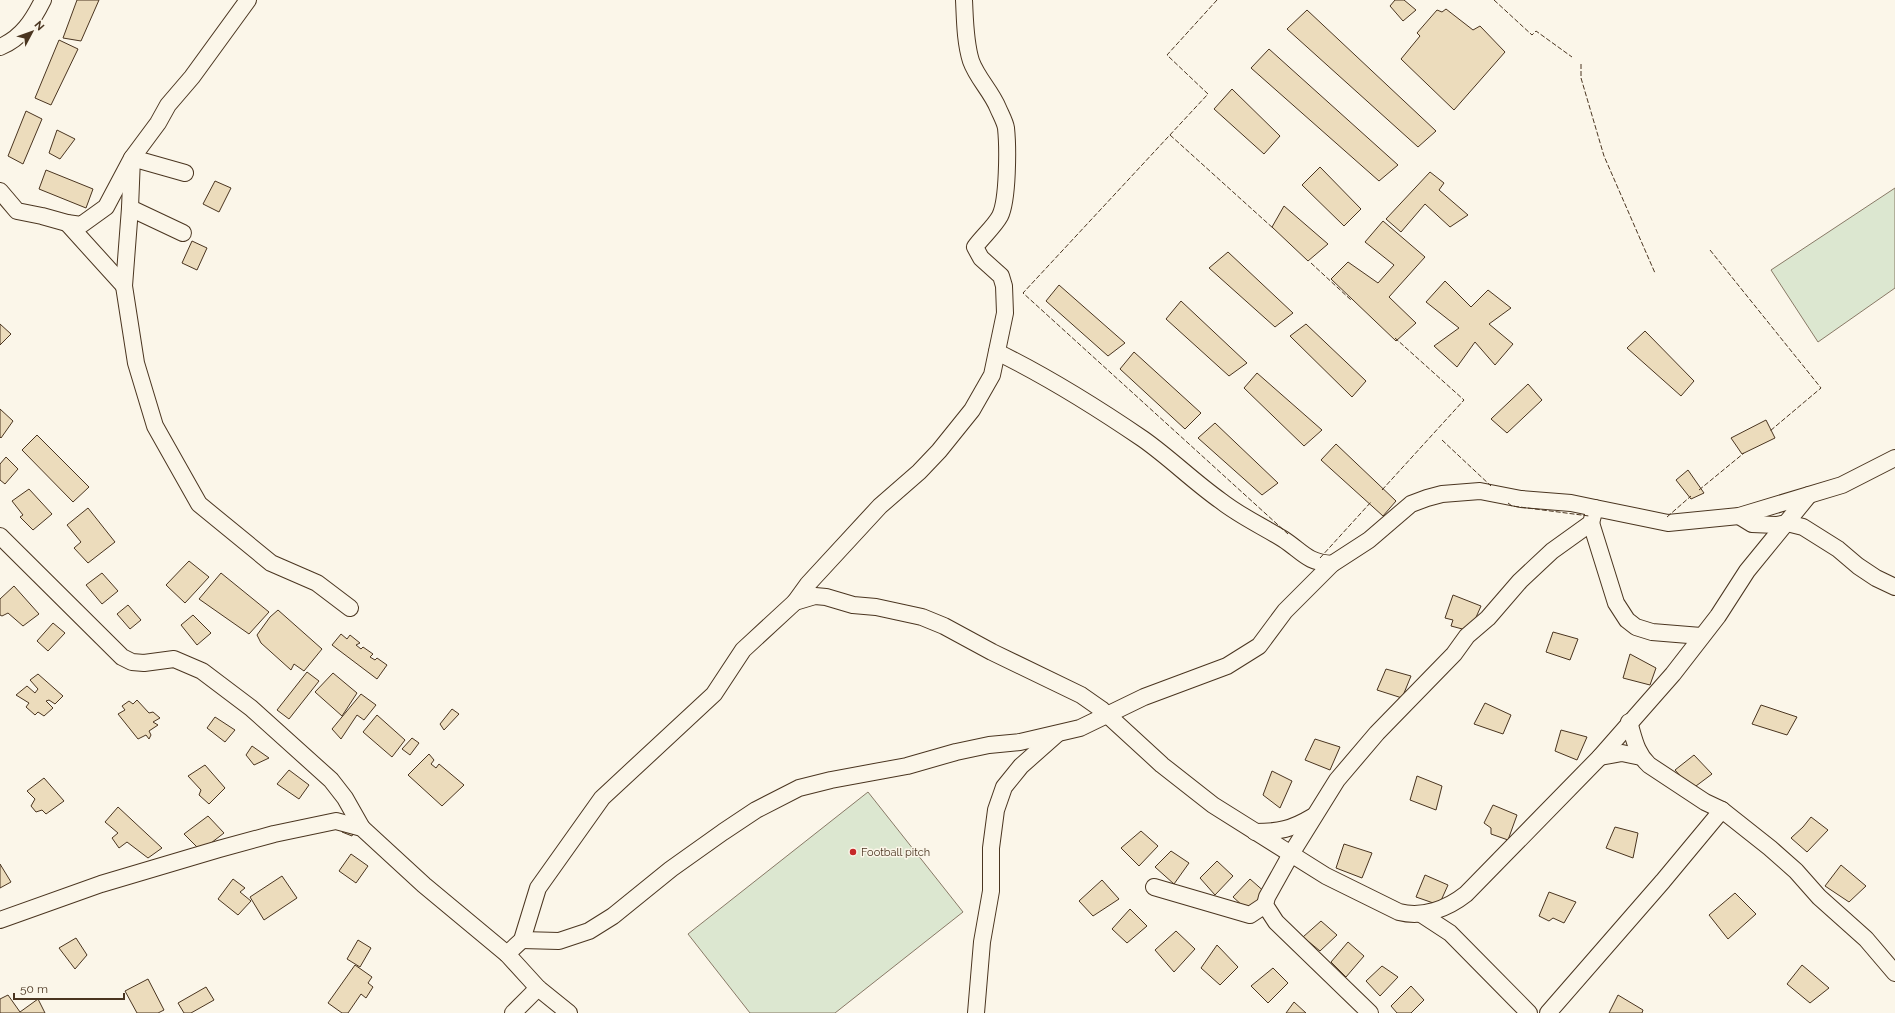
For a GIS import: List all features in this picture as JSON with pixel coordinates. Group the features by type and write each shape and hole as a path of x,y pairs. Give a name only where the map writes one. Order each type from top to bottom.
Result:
{"street":[{"path":"0,46 12,42 32,22 43,0"},
{"path":"0,191 17,211 67,223 81,225 106,207 132,158 158,122 168,105 192,77 248,0"},
{"path":"507,954 522,940 538,888 602,798 714,694 743,650 795,602 808,584 880,506 919,472 972,410 992,375 1005,313 1004,286 1001,276 981,258 975,247 999,218 1004,203 1007,140 1006,126 988,88 979,77 971,61 965,22 964,0"},
{"path":"132,158 185,172"},
{"path":"132,158 124,286 136,363 155,426 199,504 272,562 317,583 350,608"},
{"path":"130,208 184,233"},
{"path":"67,223 124,286"},
{"path":"997,352 1042,374 1137,435 1171,460 1220,501 1283,539 1304,556 1318,563 1332,564"},
{"path":"522,940 536,942 559,940 589,931 613,916 671,869 723,832 756,810 800,788 831,780 907,766 932,758 989,745 1020,742 1080,728 1144,697 1227,666 1260,646 1285,611 1332,564 1369,540 1411,504 1442,494 1480,491 1528,500 1571,503 1593,516 1668,523 1739,516 1842,485 1895,458"},
{"path":"795,602 815,596 826,597 853,604 876,607 922,617 944,626 992,652 1091,701 1162,765 1213,805 1326,876 1378,903 1399,912 1410,915 1421,914 1438,910 1456,902 1600,757 1629,722 1673,674 1718,616 1747,571 1809,495"},
{"path":"1593,516 1616,603 1627,620 1636,627 1652,632 1701,636"},
{"path":"1154,887 1250,915 1265,905 1269,892 1337,780 1372,739 1454,654 1467,636 1552,551 1593,516"},
{"path":"1739,516 1752,524 1776,526 1787,523 1808,529 1838,549 1858,566 1876,578 1895,587"},
{"path":"0,536 122,657 132,662 144,663 174,659 188,664 202,671 250,708 331,780 345,798 362,828 424,885 507,954 538,988 569,1013"},
{"path":"1629,722 1641,758"},
{"path":"976,1013 982,942 991,891 991,848 996,810 1002,790 1021,766 1057,734"},
{"path":"1600,757 1622,753 1641,758 1657,772 1705,802 1722,810 1796,871 1819,896 1866,939 1895,973"},
{"path":"1548,1013 1663,881 1722,810"},
{"path":"1255,832 1273,832 1289,829 1314,816"},
{"path":"0,920 101,884 274,834 336,821 362,828"},
{"path":"1450,933 1456,902"},
{"path":"1265,905 1276,922 1370,1013"},
{"path":"1421,914 1450,933 1529,1013"},
{"path":"513,1013 538,988"}],"green space":[{"path":"1895,188 1895,288 1818,342 1771,270"},
{"name":"Football pitch","path":"868,792 963,912 835,1013 750,1013 688,934"}],"building":[{"path":"77,0 99,0 81,41 63,38"},
{"path":"1395,0 1404,0 1416,10 1403,21 1390,6"},
{"path":"1446,9 1473,30 1480,26 1505,52 1454,110 1401,59 1420,36 1417,33 1437,10 1442,12"},
{"path":"1307,10 1436,131 1418,147 1287,29"},
{"path":"59,40 78,49 51,105 35,98"},
{"path":"1269,49 1398,165 1379,181 1251,68"},
{"path":"1232,89 1280,136 1264,154 1214,109"},
{"path":"26,111 42,119 23,164 8,156"},
{"path":"57,130 75,139 60,159 49,153"},
{"path":"1320,167 1361,209 1344,226 1302,185"},
{"path":"46,170 93,189 86,208 39,189"},
{"path":"1430,172 1444,183 1439,190 1468,215 1450,227 1425,204 1401,232 1386,219"},
{"path":"215,181 231,188 219,212 203,204"},
{"path":"1284,206 1328,244 1308,261 1272,227"},
{"path":"1383,221 1425,257 1389,297 1416,323 1396,341 1331,279 1348,262 1378,283 1394,265 1365,242"},
{"path":"192,241 207,248 197,270 182,263"},
{"path":"1228,252 1293,313 1275,327 1209,268"},
{"path":"1445,281 1471,307 1488,290 1511,308 1489,324 1513,344 1495,365 1475,342 1457,367 1434,346 1459,328 1426,302"},
{"path":"1059,285 1125,343 1108,356 1046,301"},
{"path":"1181,301 1247,363 1229,376 1166,319"},
{"path":"0,324 11,334 0,345"},
{"path":"1306,324 1366,381 1352,397 1290,336"},
{"path":"1645,331 1694,381 1681,396 1627,348"},
{"path":"1134,352 1201,413 1185,429 1120,369"},
{"path":"1257,373 1322,430 1304,446 1244,388"},
{"path":"1528,384 1542,400 1507,433 1491,419"},
{"path":"0,409 13,421 1,438 0,437"},
{"path":"1766,420 1775,438 1742,454 1731,438"},
{"path":"1215,423 1278,483 1262,495 1198,438"},
{"path":"37,435 89,487 73,502 22,450"},
{"path":"1336,444 1396,501 1383,516 1321,460"},
{"path":"6,457 18,469 5,484 0,480 0,464"},
{"path":"1688,470 1704,493 1691,499 1676,480"},
{"path":"29,489 52,514 33,530 20,517 23,515 12,501"},
{"path":"88,508 115,542 88,563 74,548 81,542 67,525"},
{"path":"189,561 209,577 185,603 166,585"},
{"path":"102,573 118,591 102,604 86,585"},
{"path":"221,573 269,612 249,634 199,599"},
{"path":"14,586 39,614 23,626 8,613 2,616 0,615 0,599"},
{"path":"1453,595 1481,606 1470,631 1451,626 1453,620 1445,618"},
{"path":"128,605 141,620 130,629 117,614"},
{"path":"278,610 322,649 304,671 294,664 291,670 261,643 257,635 270,617"},
{"path":"193,615 211,633 197,645 181,625"},
{"path":"53,623 65,633 48,651 37,641"},
{"path":"1553,632 1578,639 1570,660 1546,652"},
{"path":"341,634 347,639 350,635 360,643 356,645 361,649 363,647 373,654 370,657 375,660 377,658 387,665 377,679 332,645"},
{"path":"1630,654 1656,668 1650,685 1623,678"},
{"path":"1386,669 1411,676 1402,698 1377,690"},
{"path":"307,672 319,681 289,719 277,710"},
{"path":"333,673 357,693 342,716 315,692"},
{"path":"38,674 63,696 55,704 49,700 46,701 53,708 44,716 38,712 35,715 26,707 29,703 16,695 27,686 35,693 38,689 30,680"},
{"path":"361,694 376,705 364,720 357,715 341,739 332,729"},
{"path":"137,700 149,713 153,712 160,718 153,722 158,725 149,731 151,735 149,739 146,735 138,739 118,714 125,710 122,706 129,701 133,704"},
{"path":"1485,703 1511,715 1503,734 1474,724"},
{"path":"1761,705 1797,717 1787,735 1752,724"},
{"path":"452,709 459,714 444,730 440,724"},
{"path":"377,715 405,740 392,757 363,732"},
{"path":"215,717 235,730 225,742 207,728"},
{"path":"1561,730 1587,737 1577,760 1555,751"},
{"path":"412,738 419,743 410,755 402,749"},
{"path":"1315,739 1340,747 1330,770 1305,760"},
{"path":"252,746 269,758 254,765 246,755"},
{"path":"429,754 434,760 431,764 436,768 439,764 464,785 442,806 408,775"},
{"path":"1694,755 1712,774 1692,789 1675,770"},
{"path":"205,765 225,788 209,804 199,795 201,790 188,776"},
{"path":"289,770 309,785 299,799 277,784"},
{"path":"1272,771 1292,781 1280,808 1263,795"},
{"path":"1417,776 1442,786 1436,810 1410,800"},
{"path":"44,778 64,801 46,814 42,810 36,812 31,806 35,799 27,791"},
{"path":"1493,805 1517,815 1508,840 1491,834 1491,828 1484,823"},
{"path":"118,807 162,848 148,858 127,842 119,848 112,838 118,833 105,822"},
{"path":"208,816 224,833 207,846 205,845 198,848 184,834"},
{"path":"1811,817 1828,830 1807,852 1791,838"},
{"path":"344,827 354,831 352,836 342,832"},
{"path":"1615,827 1638,833 1633,858 1606,848"},
{"path":"1141,831 1158,846 1139,866 1121,848"},
{"path":"1344,844 1372,853 1362,878 1336,868"},
{"path":"1171,851 1189,863 1174,884 1155,867"},
{"path":"351,854 368,866 356,883 339,871"},
{"path":"1217,861 1233,876 1215,895 1200,878"},
{"path":"0,864 11,882 0,888"},
{"path":"1841,865 1866,886 1849,902 1825,886"},
{"path":"1425,875 1448,885 1439,905 1416,897"},
{"path":"282,876 297,898 264,920 250,897"},
{"path":"233,879 245,888 240,892 251,901 238,915 218,899"},
{"path":"1250,879 1267,894 1252,914 1233,897"},
{"path":"1102,880 1119,899 1093,916 1079,901"},
{"path":"1549,892 1576,902 1564,923 1553,918 1549,921 1539,916"},
{"path":"1735,893 1756,914 1728,939 1709,915"},
{"path":"1130,909 1147,926 1127,943 1112,929"},
{"path":"1321,921 1337,935 1320,951 1303,937"},
{"path":"1176,931 1195,949 1174,972 1155,950"},
{"path":"76,938 87,955 75,969 59,948"},
{"path":"358,940 371,948 360,967 347,959"},
{"path":"1348,942 1364,956 1346,977 1331,962"},
{"path":"1217,945 1238,967 1220,985 1201,968"},
{"path":"355,965 372,977 368,983 373,987 366,998 361,994 348,1013 342,1013 328,1003"},
{"path":"1802,965 1829,988 1810,1003 1787,984"},
{"path":"1382,966 1398,977 1380,996 1366,981"},
{"path":"1273,968 1288,983 1268,1003 1251,986"},
{"path":"148,979 164,1010 158,1013 137,1013 125,991"},
{"path":"1411,986 1424,1000 1411,1013 1397,1013 1391,1006"},
{"path":"206,987 214,1000 191,1013 184,1013 178,1003"},
{"path":"8,995 20,1012 38,999 45,1013 0,1013 0,999"},
{"path":"1618,995 1643,1010 1642,1013 1609,1013"},
{"path":"1294,1002 1306,1013 1286,1013"}],"fence":[{"path":"1217,0 1167,55 1208,94 1023,293 1288,534"},
{"path":"1494,0 1532,35 1536,31 1572,57"},
{"path":"1581,64 1581,78 1604,156 1655,273"},
{"path":"1170,135 1274,229"},
{"path":"1710,250 1821,388 1770,431"},
{"path":"1311,263 1351,300"},
{"path":"1382,490 1464,400 1395,338"},
{"path":"1442,440 1491,486"},
{"path":"1699,490 1744,453"},
{"path":"1667,517 1691,496"},
{"path":"1320,558 1371,502"},
{"path":"1508,503 1512,506 1589,516"}],"place":[{"name":"Football pitch","path":"853,852"}]}
